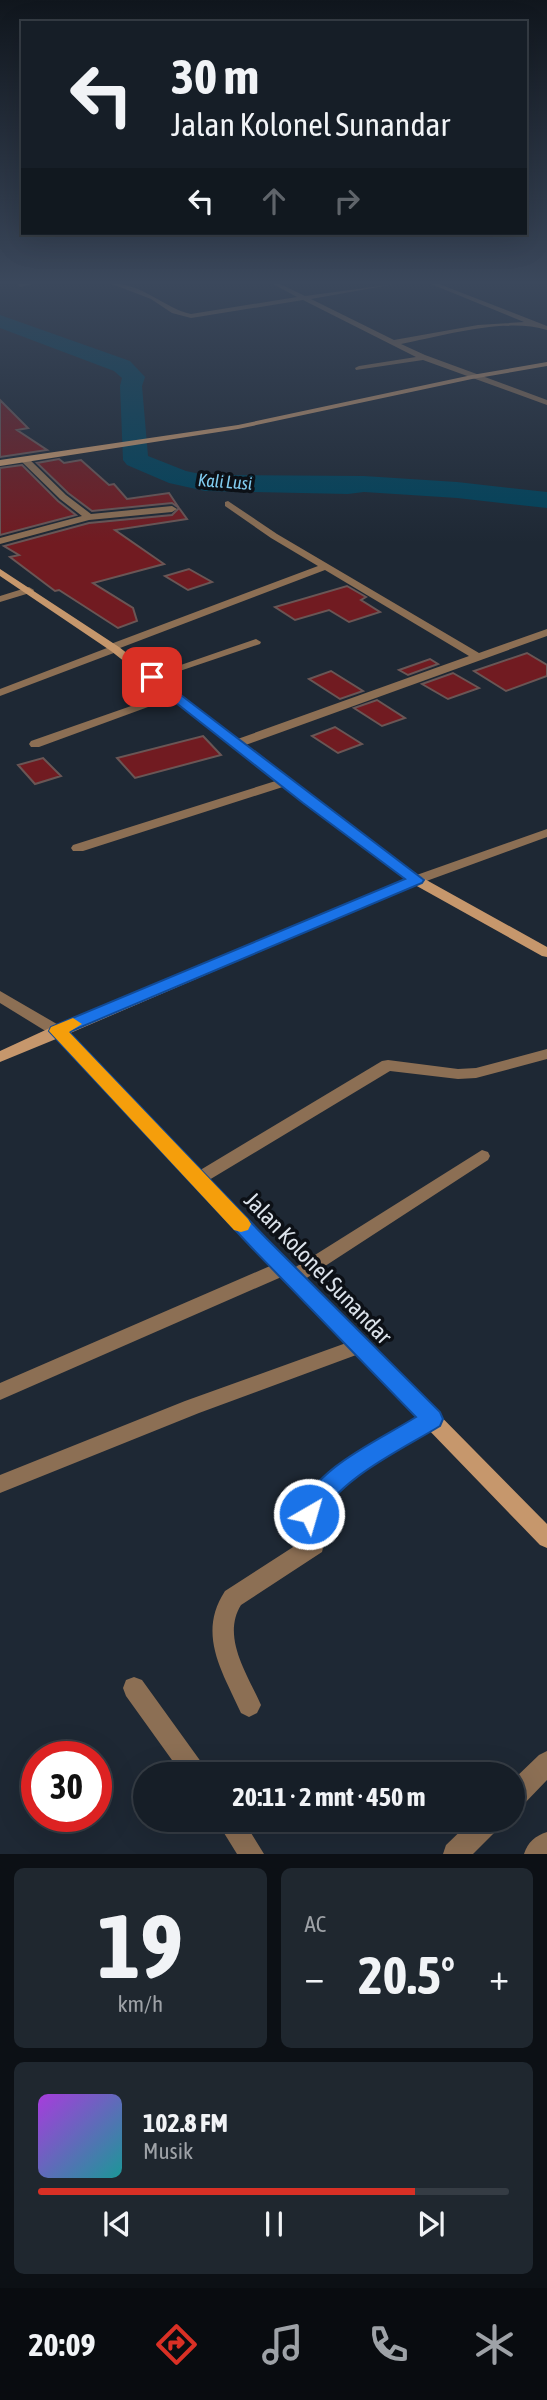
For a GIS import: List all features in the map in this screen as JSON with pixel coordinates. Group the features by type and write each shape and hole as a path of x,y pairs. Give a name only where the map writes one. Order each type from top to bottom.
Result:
{"street":[{"path":"456,371 547,402"},
{"path":"0,463 218,431 509,371"},
{"path":"24,459 43,475 62,498 89,516"},
{"path":"228,504 324,567 478,657"},
{"path":"0,541 89,516 172,509"},
{"path":"0,693 324,567"},
{"path":"0,572 114,648 314,805 413,878 547,953"},
{"path":"0,599 29,590"},
{"path":"236,744 547,632"},
{"path":"152,677 256,642"},
{"path":"35,744 174,694"},
{"path":"78,848 285,782"},
{"path":"0,1057 413,878 547,833"},
{"path":"0,996 57,1031"},
{"name":"Jalan Kolonel Sunandar","path":"57,1031 547,1538"},
{"path":"198,1179 388,1065 431,1072 476,1073 547,1054"},
{"path":"0,1392 288,1273 482,1156"},
{"path":"0,1484 192,1407 360,1346"},
{"path":"248,1705 223,1642 221,1618 224,1608 233,1598 314,1545 316,1532 309,1510 343,1474 432,1419"},
{"path":"134,1688 187,1762"},
{"path":"525,1785 547,1763"},
{"path":"237,1832 253,1854"},
{"path":"454,1854 477,1832"},
{"path":"536,1854 547,1844"}],"building":[{"path":"0,400 28,428 17,430 47,450 0,457"},
{"path":"59,459 64,463 81,460 109,485 114,484 127,499 169,493 179,508 172,503 92,511 68,493 37,463"},
{"path":"22,465 76,515 0,535 0,468"},
{"path":"179,508 187,519 115,530 164,564 93,583 133,608 137,621 118,628 59,590 55,591 10,557 19,555 4,546 89,523 172,515"},
{"path":"189,569 212,582 188,590 165,576"},
{"path":"347,586 366,597 361,600 380,612 349,622 329,610 295,620 275,607"},
{"path":"527,653 547,665 547,676 506,691 474,671"},
{"path":"430,659 438,664 408,675 399,670"},
{"path":"331,671 363,691 340,699 309,679"},
{"path":"453,673 479,688 448,699 422,684"},
{"path":"377,700 405,718 382,726 354,708"},
{"path":"335,727 362,744 338,753 312,736"},
{"path":"203,736 221,755 135,778 117,758"},
{"path":"43,758 61,776 35,784 18,765"}],"waterway":[{"name":"Kali Lusi","path":"127,371 134,377 131,386 136,460 178,477 205,483 348,486 364,484 457,490 547,500"}],"slow traffic":[{"path":"73,1024 57,1031 241,1224"}],"route":[{"path":"152,677 308,800 416,880 57,1031 432,1419 343,1474 313,1504 309,1514"}]}
